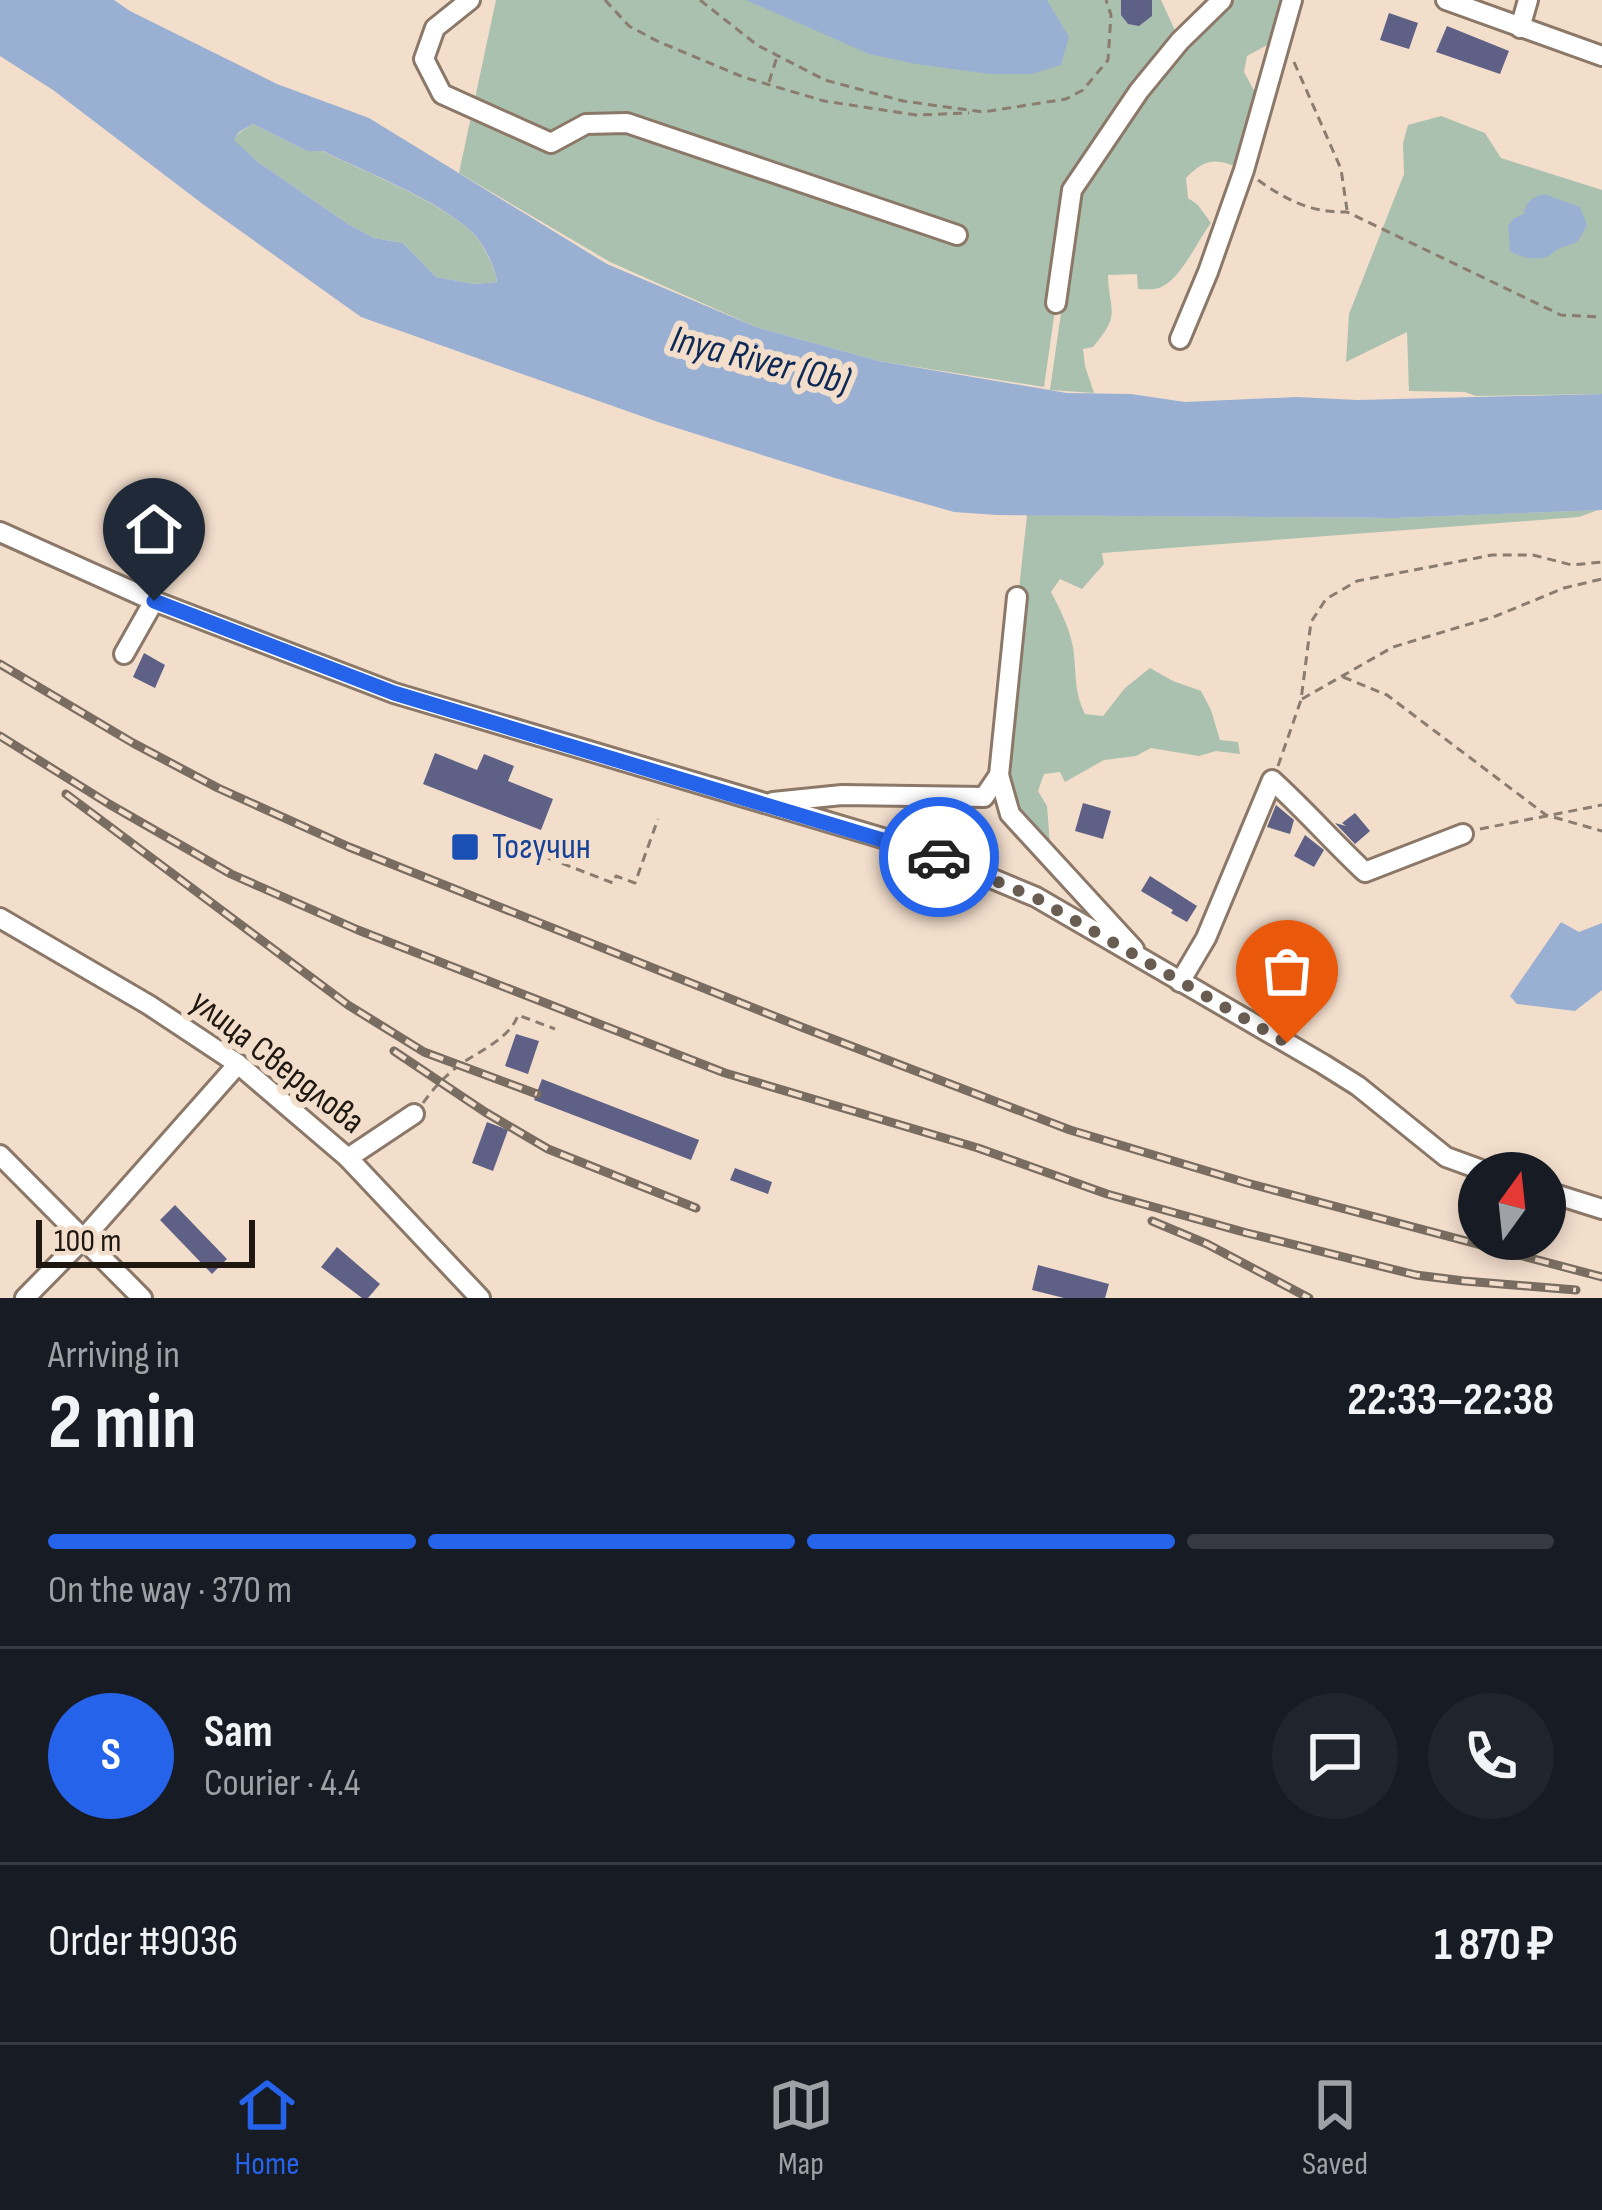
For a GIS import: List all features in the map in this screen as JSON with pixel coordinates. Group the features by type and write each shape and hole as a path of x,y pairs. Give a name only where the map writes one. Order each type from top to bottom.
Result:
{"street":[{"path":"470,0 435,28 424,59 442,94 551,143 586,124 627,123 957,235"},
{"path":"1056,303 1072,190 1139,91 1222,0"},
{"path":"1180,339 1244,170 1292,0"},
{"path":"1446,0 1602,56"},
{"path":"1520,28 1528,0"},
{"path":"0,532 154,601 394,693 926,851 1036,898 1358,1086 1446,1157 1458,1161"},
{"path":"1017,597 999,776 1010,814 1149,965"},
{"path":"124,654 154,601"},
{"path":"763,803 842,795 984,796 999,776"},
{"path":"1180,982 1206,938 1272,780 1365,872 1463,834"},
{"name":"улица Свердлова","path":"0,918 149,1005 238,1064 348,1158 480,1298"},
{"path":"25,1298 238,1064"},
{"path":"348,1158 414,1114"},
{"path":"0,1156 142,1298"},
{"path":"1566,1197 1602,1209"}],"path":[{"path":"605,0 629,26 743,77 824,101 916,115 983,112 1066,100 1083,90 1108,60 1111,15 1106,0"},
{"path":"700,0 777,57 825,80 903,101 983,112"},
{"path":"621,35 629,26"},
{"path":"1281,33 1341,169 1347,212"},
{"path":"769,84 777,57"},
{"path":"1244,170 1278,194 1322,213 1347,212 1561,315 1602,317"},
{"path":"1272,780 1301,700 1311,622 1326,599 1358,581 1492,555 1533,555 1572,565 1602,562"},
{"path":"1301,700 1393,647 1602,579"},
{"path":"1342,676 1387,695 1546,814 1602,831"},
{"path":"1463,834 1602,805"},
{"path":"548,858 613,883 616,876 635,883 658,819"},
{"path":"414,1114 439,1082 514,1028 518,1015 555,1029"}],"green space":[{"path":"496,0 1161,0 1180,41 1072,190 1044,387 879,361 756,327 610,262 459,173"},
{"path":"1219,0 1288,0 1269,44 1247,56 1244,72 1256,94 1244,170 1213,162 1186,178 1188,198 1211,223 1188,259 1157,289 1138,289 1137,274 1108,275 1111,319 1093,347 1083,349 1094,393 1050,390 1078,194 1205,10"},
{"path":"1441,116 1485,133 1501,158 1602,190 1602,394 1476,396 1409,391 1407,332 1346,362 1349,314 1404,174 1408,125"},
{"path":"253,124 307,151 322,151 458,220 476,237 497,282 474,284 436,277 403,243 374,238 348,224 233,140"},
{"path":"1598,510 1579,517 1102,553 1104,564 1082,589 1060,579 1051,592 1071,640 1085,714 1103,716 1125,688 1150,668 1201,691 1220,740 1238,742 1240,754 1216,751 1199,756 1151,748 1136,756 1104,760 1065,782 1060,772 1044,774 1038,791 1047,806 1050,845 1010,814 999,775 1027,515 1395,518"}],"water":[{"name":"Inya River (Ob)","path":"0,0 114,0 277,84 369,118 607,264 756,327 879,361 1067,393 1131,394 1185,402 1602,394 1602,510 1395,518 954,512 661,423 361,317 0,56","holes":["253,124 307,151 323,151 457,220 480,242 497,282 474,284 436,277 403,243 374,238 348,224 234,140"]},
{"path":"746,0 1047,0 1069,37 1061,65 1032,74 990,74 869,54"},
{"path":"1544,194 1580,207 1587,225 1583,232 1576,243 1544,258 1510,251 1508,226 1524,214 1530,201"},
{"path":"1561,922 1579,932 1602,923 1602,990 1575,1011 1517,1004 1510,996"}],"building":[{"path":"1121,0 1152,0 1152,16 1139,26 1128,24 1121,15"},
{"path":"1389,13 1418,23 1409,49 1380,40"},
{"path":"1447,26 1509,51 1500,74 1436,52"},
{"path":"144,653 165,665 155,688 133,677"},
{"path":"435,753 477,770 484,754 514,766 508,781 553,799 541,830 423,784"},
{"path":"1083,803 1111,811 1103,839 1075,831"},
{"path":"1276,805 1294,820 1290,834 1267,827"},
{"path":"1355,813 1370,831 1355,844 1335,823 1346,826 1342,823"},
{"path":"1305,835 1324,850 1314,867 1294,856"},
{"path":"1150,876 1197,906 1187,922 1141,891"},
{"path":"516,1034 539,1041 528,1074 505,1066"},
{"path":"542,1079 699,1140 691,1160 534,1100"},
{"path":"487,1122 508,1130 493,1171 472,1163"},
{"path":"735,1168 772,1182 768,1194 730,1180"},
{"path":"175,1205 227,1259 212,1274 160,1220"},
{"path":"337,1247 380,1284 368,1298 321,1267"},
{"path":"1038,1265 1109,1284 1105,1298 1064,1298 1032,1290"}],"railway":[{"path":"0,664 218,788 349,847 1070,1130 1247,1183 1602,1277"},
{"path":"0,736 231,874 358,930 725,1073 978,1148 1107,1194 1247,1233 1416,1275 1576,1290"},
{"path":"66,794 348,1005 424,1052 537,1094"},
{"path":"394,1051 548,1149 696,1208"},
{"path":"1152,1221 1309,1298"}],"way so far":[{"path":"939,857 1036,898 1287,1043"}],"place":[{"name":"Тогучин","path":"465,847"}],"route":[{"path":"154,601 394,693 939,857"}]}
